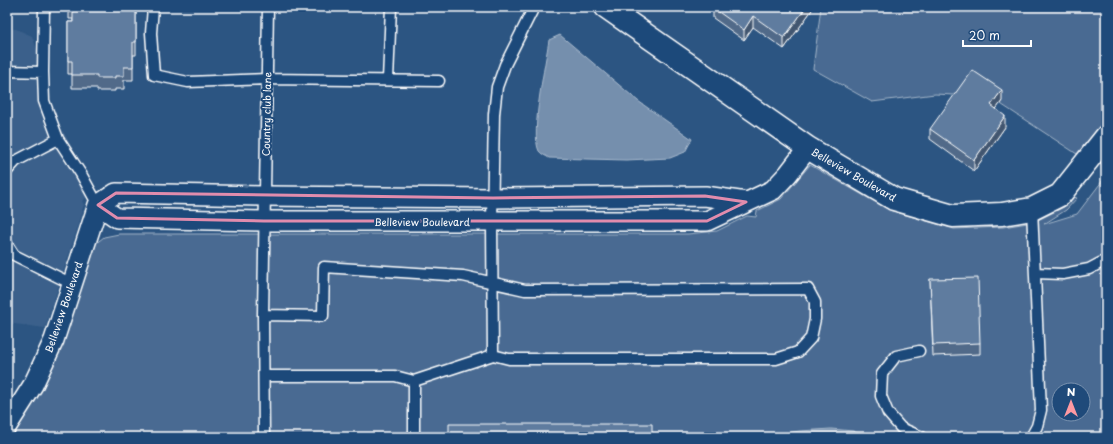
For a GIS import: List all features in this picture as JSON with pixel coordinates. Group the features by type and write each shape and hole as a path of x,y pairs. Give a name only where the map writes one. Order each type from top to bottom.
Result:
{"street":[{"name":"Belleview Boulevard","path":"606,7 808,148 894,199 953,216 1002,214 1032,209 1060,195 1106,137"},
{"name":"Belleview Boulevard","path":"7,426 33,386 54,340 98,205 117,218 264,221 707,221 773,190 808,148"},
{"path":"98,205 116,193 493,198 705,196 746,202"}],"lane":[{"path":"44,7 42,72 44,101 58,139 81,174 98,205"},
{"path":"153,7 151,33 154,75 188,82 266,79 439,81"},
{"name":"Country club lane","path":"264,437 264,221 268,7"},
{"path":"388,80 391,7"},
{"path":"493,355 492,222 494,114 497,87 505,65 534,7"},
{"path":"7,71 42,72"},
{"path":"7,171 16,161 58,139"},
{"path":"1031,437 1037,426 1042,410 1032,209"},
{"path":"7,244 14,255 72,284"},
{"path":"1035,274 1064,274 1089,269 1106,260"},
{"path":"264,315 323,316 324,267 463,276 492,284 525,290 808,288 815,302 815,319 810,338 798,352 776,359 509,359 493,355 414,381 395,376 264,376"},
{"path":"919,351 896,356 882,374 881,396 888,412 901,428 922,437"},
{"path":"414,381 414,437"}],"highlighted area":[{"path":"116,193 493,198 705,196 746,202 707,221 264,221 117,218 98,205"}],"shaded area":[{"path":"821,7 1106,7 1106,118 1077,154 990,97 935,94 872,102 813,69"},
{"path":"7,29 16,29 32,36 39,55 44,96 95,188 82,201 84,205 83,211 45,328 7,323"},
{"path":"560,35 638,101 692,139 685,152 670,158 626,160 549,158 542,154 539,151 536,129 542,80 549,40"},
{"path":"810,165 889,210 954,229 1003,227 1034,222 1064,207 1074,197 1077,198 1066,210 1044,224 1077,214 1106,176 1106,437 8,437 48,375 75,309 90,248 104,237 119,234 688,234 717,231 747,216 756,217 757,211 781,199"},
{"path":"831,429 853,431 865,437 757,437 800,431"}],"building":[{"path":"73,7 136,7 136,42 133,42 133,67 124,67 124,76 115,76 115,78 97,78 97,75 72,75 72,61 68,61 68,22 73,22"},
{"path":"806,7 784,38 753,16 744,30 713,8"},
{"path":"972,70 1002,90 991,105 1005,116 974,160 930,129"},
{"path":"978,278 980,343 933,345 930,279"},
{"path":"449,424 652,424 652,437 449,437"}]}
